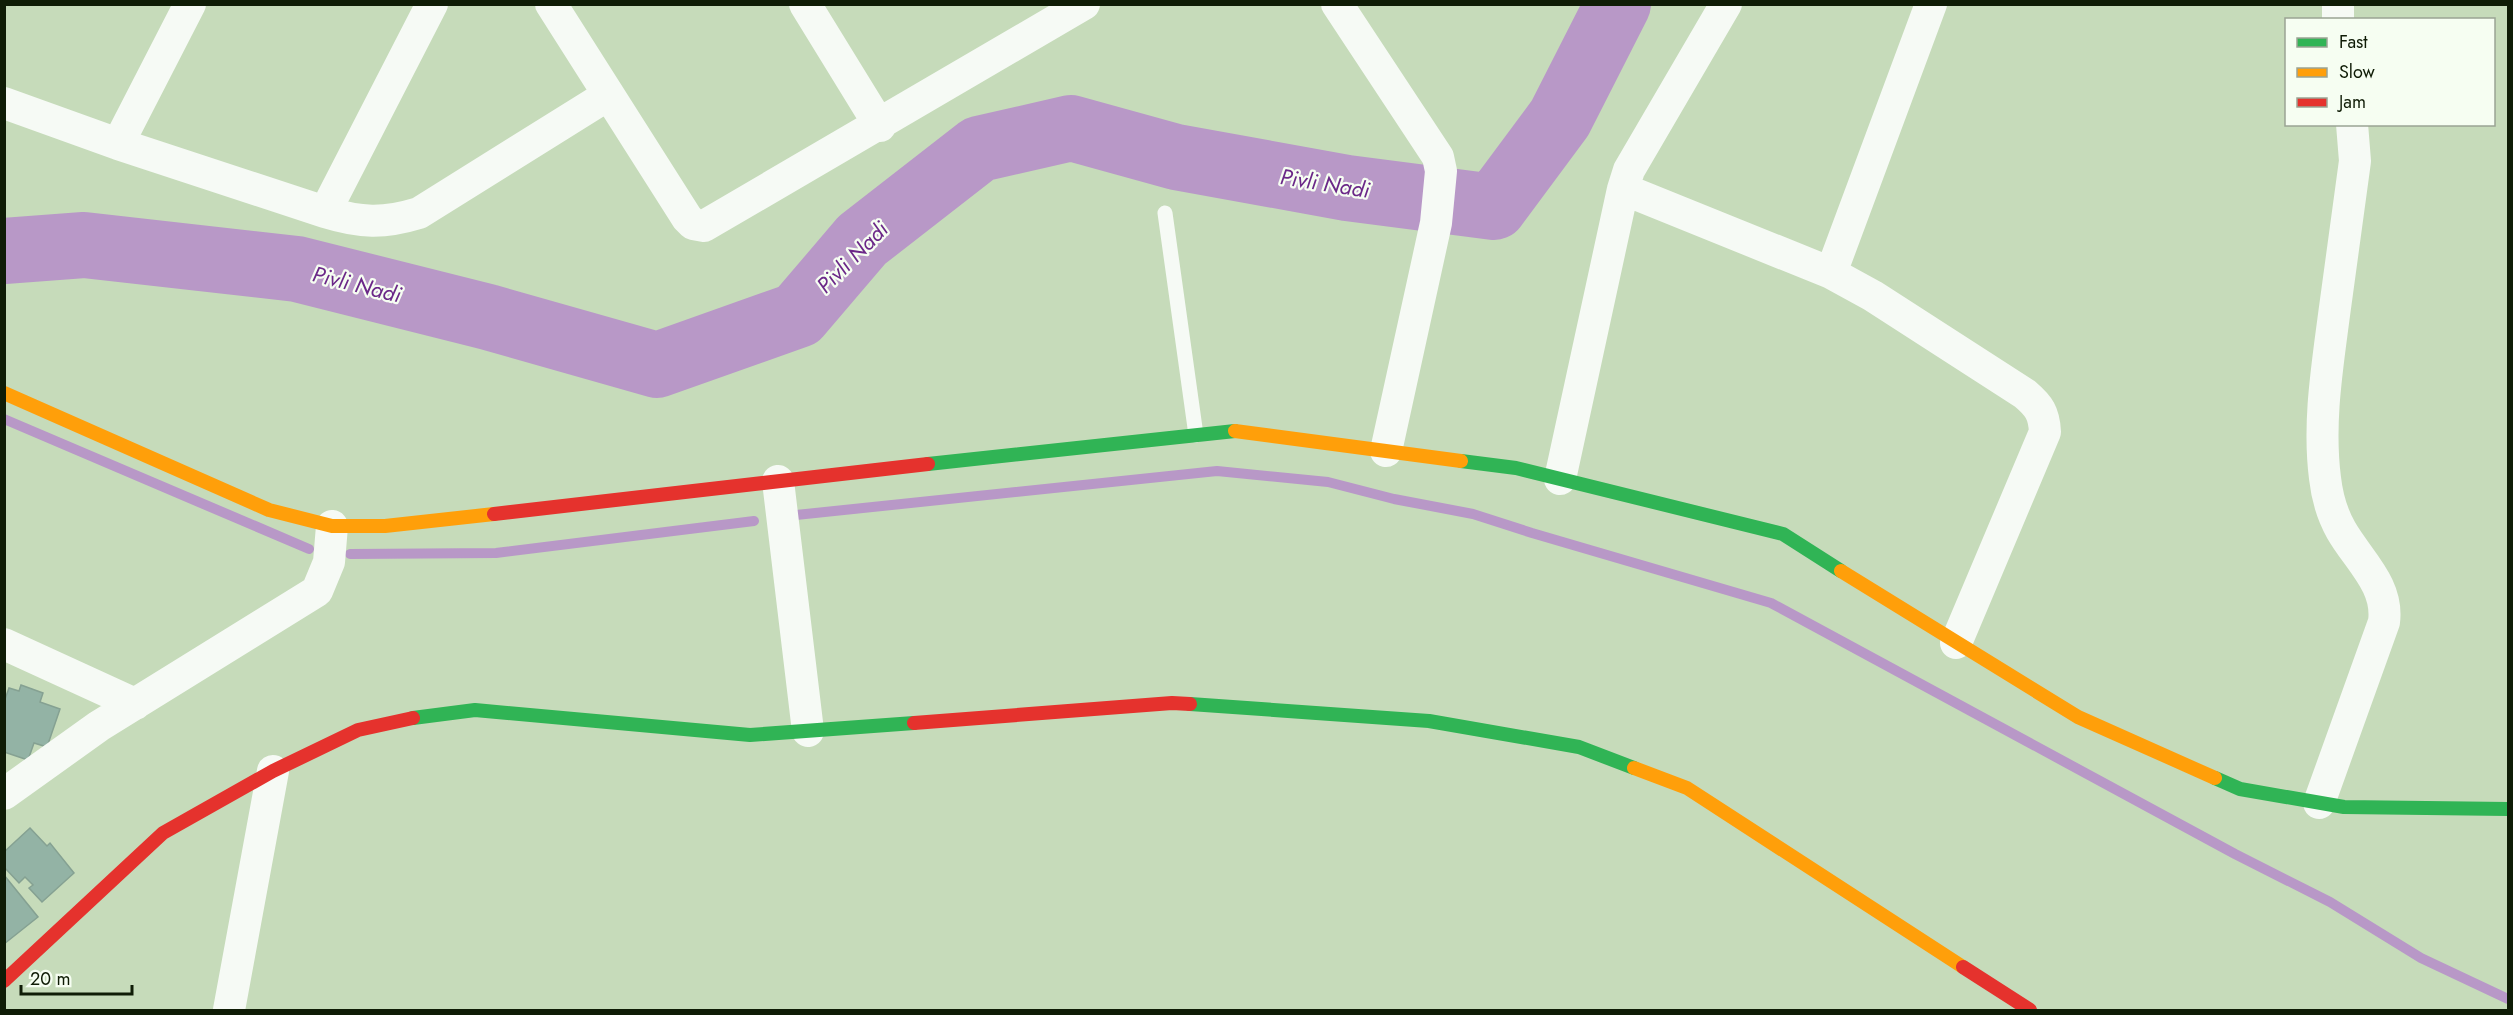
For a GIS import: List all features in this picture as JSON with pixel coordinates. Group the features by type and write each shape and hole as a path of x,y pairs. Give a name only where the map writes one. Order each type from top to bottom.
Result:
{"street":[{"path":"118,144 190,4"},
{"path":"325,212 432,4"},
{"path":"551,4 687,218 699,227 880,126 1073,7"},
{"path":"806,4 880,126"},
{"path":"1337,4 1438,157 1441,171 1436,223 1386,451"},
{"path":"1560,479 1629,170 1726,4"},
{"path":"1831,273 1931,4"},
{"path":"4,103 118,144 325,212 349,219 372,222 419,213 608,95"},
{"path":"2319,803 2384,622 2386,608 2383,594 2340,530 2330,507 2322,441 2323,394 2355,161 2352,126"},
{"path":"1623,189 1831,273 1873,296 2040,406 2045,432 1956,643"},
{"path":"4,393 270,510 332,526 397,524 1231,430 1516,468 1783,534 2078,717 2240,789 2344,807 2508,809"},
{"path":"778,481 808,731"},
{"path":"4,794 99,726 317,591 329,562 332,526"},
{"path":"4,644 135,704"},
{"path":"4,981 163,833 273,771 358,730 420,716 475,710 750,735 1172,703 1429,721 1579,747 1687,788 2030,1011"},
{"path":"229,1011 273,771"}],"lane":[{"path":"1166,213 1196,435"}],"building":[{"path":"21,685 43,693 40,702 60,709 47,747 34,743 28,760 4,752 4,702 9,688 19,691"},
{"path":"30,828 47,846 50,843 74,873 42,902 29,888 33,885 25,877 19,883 4,867 4,852"},
{"path":"4,875 38,917 4,944"}],"waterway":[{"name":"Pivli Nadi","path":"4,251 84,245 297,269 488,317 657,365 798,315 862,240 979,149 1071,128 1176,157 1347,188 1494,207 1560,118 1618,4"},
{"path":"4,419 309,549"},
{"path":"796,515 1217,471 1328,482 1394,499 1473,514 1771,603 2235,854 2330,902 2421,958 2508,999"},
{"path":"350,554 496,553 754,521"}],"traffic: fast":[{"path":"928,464 1235,431"},
{"path":"1461,461 1516,468 1783,534 1841,571"},
{"path":"1190,704 1429,721 1579,747 1634,768"},
{"path":"413,718 475,710 750,735 914,723"},
{"path":"2215,778 2240,789 2344,807 2508,809"}],"traffic: slow":[{"path":"4,393 269,510 332,526 385,526 494,514"},
{"path":"1235,431 1461,461"},
{"path":"1841,571 2078,717 2215,778"},
{"path":"1634,768 1687,788 1963,967"}],"traffic: jam":[{"path":"494,514 928,464"},
{"path":"914,723 1172,703 1190,704"},
{"path":"4,981 163,833 273,771 358,730 413,718"},
{"path":"1963,967 2030,1010"}]}
